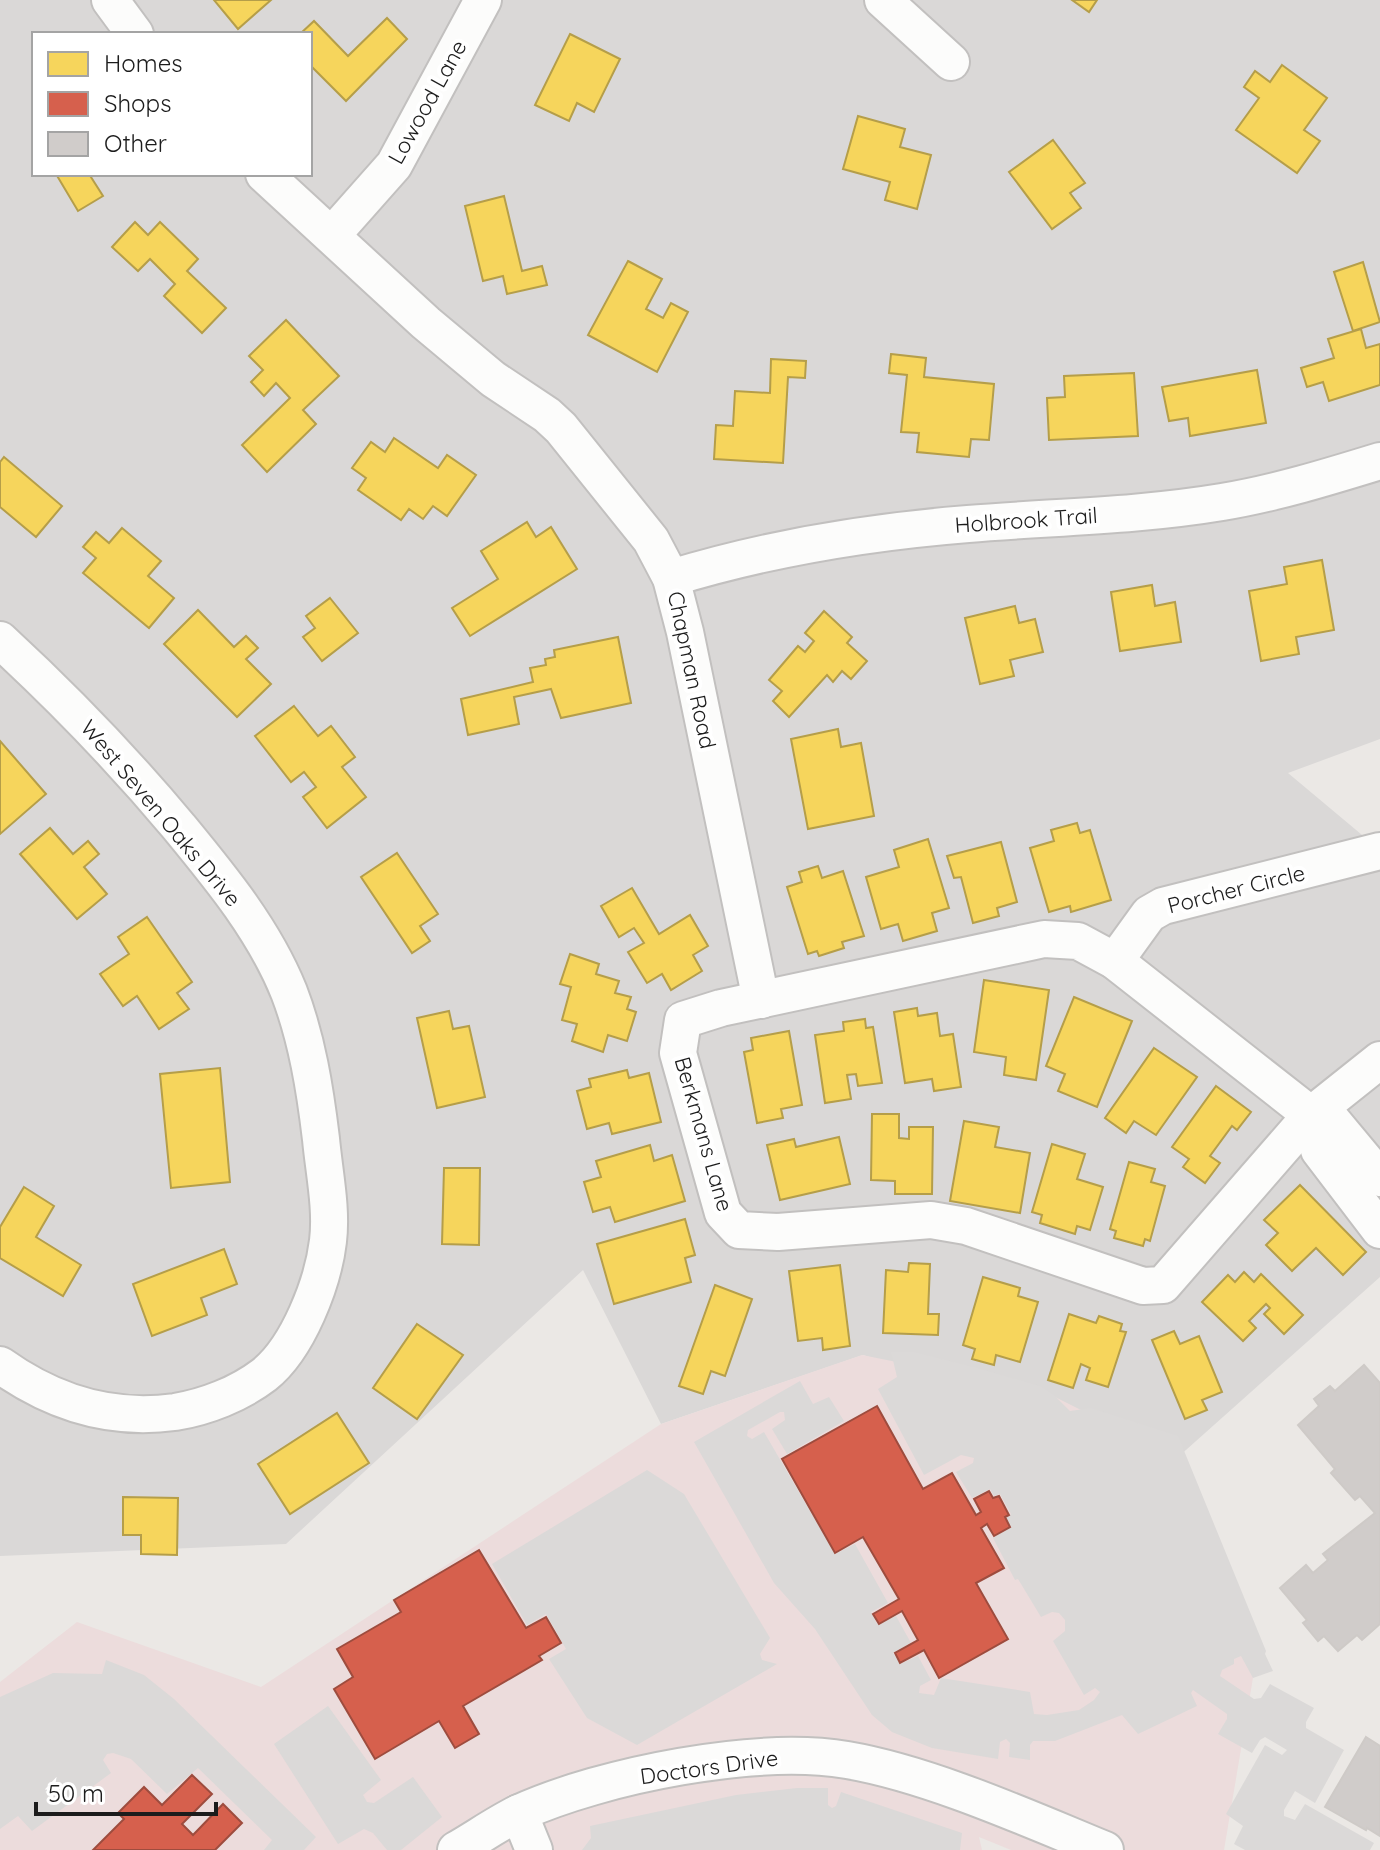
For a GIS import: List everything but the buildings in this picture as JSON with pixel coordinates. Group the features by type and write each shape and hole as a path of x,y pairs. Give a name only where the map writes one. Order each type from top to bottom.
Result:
{"street":[{"path":"110,0 134,32"},
{"name":"Lowood Lane","path":"332,235 394,165 483,0"},
{"path":"883,0 951,62"},
{"name":"Chapman Road","path":"266,176 426,323 493,379 561,428 651,540 671,578 685,632 761,1000"},
{"name":"Holbrook Trail","path":"671,578 784,547 874,533 1137,513 1221,502 1276,491 1380,461"},
{"name":"West Seven Oaks Drive","path":"0,640 124,762 210,864 271,954 289,992 305,1041 317,1105 329,1211 328,1241 319,1282 302,1322 281,1356 263,1375 220,1399 195,1409 152,1415 107,1413 74,1405 45,1393 0,1365"},
{"name":"Porcher Circle","path":"1115,961 1149,914 1163,906 1380,851"},
{"name":"Berkmans Lane","path":"1311,1115 1163,1285 1143,1286 966,1226 931,1220 778,1232 739,1230 723,1213 678,1053 683,1020 721,1008 1044,939 1078,941 1115,961 1311,1115 1330,1118 1380,1178"},
{"path":"1380,1060 1311,1115 1319,1150 1380,1230"},
{"name":"Doctors Drive","path":"456,1850 519,1813 594,1787 686,1766 752,1757 820,1756 876,1766 948,1788 1105,1850"},
{"path":"519,1813 534,1850"}],"shaded area":[{"path":"0,0 1380,0 1380,739 1288,773 1380,850 1380,1277 1177,1458 863,1355 661,1424 583,1270 286,1544 0,1556"},
{"path":"891,1352 914,1352 1040,1386 1070,1411 1091,1408 1178,1436 1273,1671 1253,1678 1241,1656 1222,1670 1220,1676 1254,1699 1261,1698 1270,1684 1314,1708 1306,1728 1344,1750 1315,1803 1295,1791 1284,1810 1284,1816 1295,1820 1305,1804 1374,1843 1370,1850 1245,1850 1234,1844 1243,1826 1226,1814 1265,1745 1282,1755 1287,1750 1265,1737 1252,1753 1218,1734 1227,1714 1193,1690 1191,1693 1197,1706 1138,1734 1122,1715 1055,1741 1033,1741 1030,1760 1009,1757 1010,1743 1006,1739 1000,1742 998,1759 932,1748 892,1732 872,1715 815,1629 774,1583 694,1442 800,1381 813,1404 829,1397 844,1421 787,1454 772,1429 785,1420 784,1412 748,1430 747,1436 752,1439 764,1432 835,1554 855,1544 888,1603 871,1612 877,1624 896,1616 911,1643 893,1653 900,1664 918,1656 931,1680 920,1686 919,1693 934,1695 941,1678 1030,1692 1034,1714 1047,1715 1079,1710 1100,1692 1095,1688 1084,1695 1053,1641 1065,1631 1065,1620 1059,1613 1052,1612 1041,1617 1018,1579 1015,1580 993,1538 1011,1527 1006,1518 1011,1514 1000,1494 994,1496 990,1489 972,1498 956,1472 973,1463 974,1458 961,1455 924,1475 878,1389 897,1377"},
{"path":"862,1355 1045,1392 1177,1458 1256,1660 1224,1850 1011,1850 979,1837 982,1850 0,1850 0,1682 77,1622 261,1687 661,1424"},
{"path":"647,1470 684,1494 770,1638 760,1654 762,1660 777,1664 637,1745 587,1718 549,1659 566,1649 546,1614 527,1625 492,1564"},
{"path":"106,1660 144,1675 174,1699 316,1837 304,1850 264,1850 272,1840 198,1768 167,1794 131,1759 113,1753 107,1754 103,1760 111,1773 32,1831 18,1816 0,1829 0,1697 53,1673 102,1674"},
{"path":"328,1706 381,1780 363,1795 367,1802 374,1803 413,1777 442,1817 401,1850 387,1850 373,1833 364,1829 338,1844 274,1744"},
{"path":"828,1788 828,1805 832,1808 836,1806 841,1792 962,1833 960,1850 582,1850 591,1838 590,1826 736,1795"}]}
